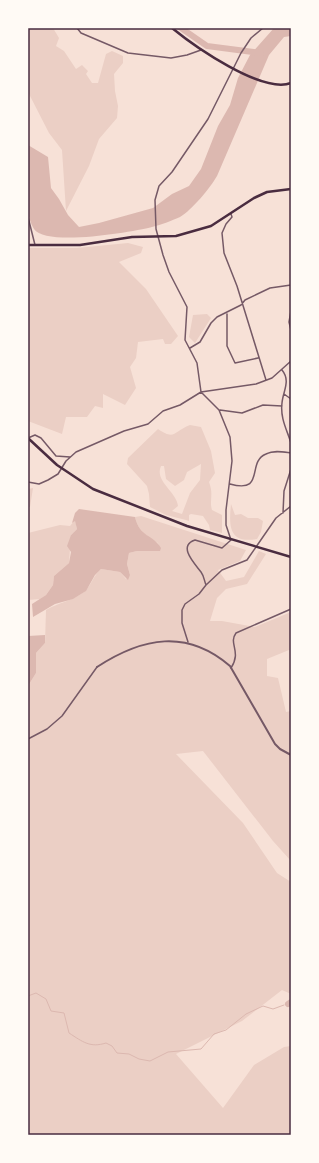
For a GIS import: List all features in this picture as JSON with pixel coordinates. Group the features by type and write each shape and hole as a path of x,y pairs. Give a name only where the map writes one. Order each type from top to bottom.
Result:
{"main road":[{"path":"172,28 201,50 232,68 260,81 274,84 291,83"},
{"path":"28,245 80,245 195,232 211,226 254,198 267,192 291,189"},
{"path":"28,439 61,468 93,489 115,499 231,540 291,557"}],"street":[{"path":"77,28 81,33 128,53 171,58 187,55 201,50"},
{"path":"206,585 203,576 187,553 190,542 195,540 220,549 231,540 226,525 226,510 230,484 232,446 228,427 219,410 200,392 197,363 184,335 188,317 187,308 169,272 158,237 156,229 155,200 159,186 172,172 208,119 232,68 241,53 258,31 263,28"},
{"path":"231,214 232,217 224,227 221,240 266,380"},
{"path":"28,217 35,245"},
{"path":"190,348 200,342 211,323 217,318 227,314 242,303 270,288 291,285"},
{"path":"291,311 289,322 291,330"},
{"path":"227,314 227,346 235,363 258,358"},
{"path":"28,482 39,484 48,480 58,474 70,457 111,437 148,424 163,411 180,405 200,392 241,387 266,380 282,370 291,362"},
{"path":"282,370 287,383 282,406 285,430 291,443"},
{"path":"284,394 291,399"},
{"path":"219,410 242,413 263,406 282,406"},
{"path":"28,439 35,434 56,456 70,457"},
{"path":"230,484 245,486 249,484 255,475 258,461 265,454 273,452 291,453"},
{"path":"283,513 284,491 291,470"},
{"path":"188,642 182,623 182,610 185,604 199,594 206,585 225,568 247,560 276,518 291,506"},
{"path":"231,668 236,659 233,641 236,633 291,609"},
{"path":"28,740 47,729 62,716 97,667 111,659 148,644 169,641 188,642 208,650 231,668 275,744 280,749 291,755"}],"shaded area":[{"path":"28,28 53,28 59,38 56,46 64,51 76,69 82,65 88,71 86,74 92,83 98,83 106,54 112,51 123,56 123,63 114,74 118,106 117,118 99,139 89,166 66,211 62,150 49,133 28,92"},
{"path":"274,28 291,28 291,36 284,37 269,55 217,176 185,214 174,220 152,227 90,237 55,237 42,234 34,229 30,221 27,200 28,145 48,157 51,188 68,215 79,227 153,208 172,194 189,186 201,169 218,126 230,105 238,78 250,55"},
{"path":"128,243 143,247 141,253 119,262 146,289 178,336 171,344 165,344 163,339 138,342 136,358 130,367 136,388 125,405 103,394 103,408 95,406 87,417 66,417 62,434 28,421 28,248 77,248"},
{"path":"207,314 211,318 195,343 189,337 193,315"},
{"path":"190,425 201,427 211,451 215,473 209,482 211,490 211,506 212,510 222,515 222,533 210,530 209,525 203,516 191,514 189,515 189,521 166,515 150,507 147,486 127,464 128,458 158,429 171,435","holes":["201,464 200,480 190,493 182,514 172,511 178,506 177,501 163,482 160,471 161,466 164,466 166,479 175,486 184,480 187,472"]},
{"path":"33,488 30,507 28,507 28,489"},
{"path":"231,504 235,515 241,514 248,518 258,518 263,521 261,532 257,539 240,539 232,531 230,519"},
{"path":"79,509 135,517 140,529 158,544 161,548 160,551 137,551 129,553 127,564 130,575 128,580 120,572 101,569 95,575 86,591 73,599 55,604 33,617 32,604 46,595 53,585 54,576 69,563 71,552 67,546 71,535 77,529 75,521 72,523 75,513"},
{"path":"141,516 246,550 240,561 218,570 226,581 244,577 259,551 266,554 247,584 226,589 217,598 210,621 222,621 255,627 291,612 291,650 267,659 267,676 278,678 286,712 291,711 291,861 273,841 203,751 176,754 243,823 277,873 291,882 291,994 282,990 242,1021 176,1054 223,1108 254,1065 284,1047 291,1046 291,1135 28,1135 28,686 36,673 36,653 45,643 46,610 75,598 84,592 101,569 120,572 126,579 130,575 127,564 129,553 137,551 160,551 158,543 147,536 138,526 135,517"},
{"path":"75,520 77,529 71,535 69,563 54,576 53,585 46,595 40,599 28,600 28,533 60,525 70,526"},
{"path":"45,635 45,643 36,653 36,673 28,686 28,636"}],"waterway":[{"path":"181,28 207,46 261,53"},
{"path":"28,996 36,993 46,999 51,1011 64,1013 69,1033 83,1041 95,1045 106,1043 112,1046 117,1053 129,1054 139,1059 150,1061 168,1052 201,1049 214,1034 226,1030 246,1014 263,1006 273,1009 284,1005"}]}
